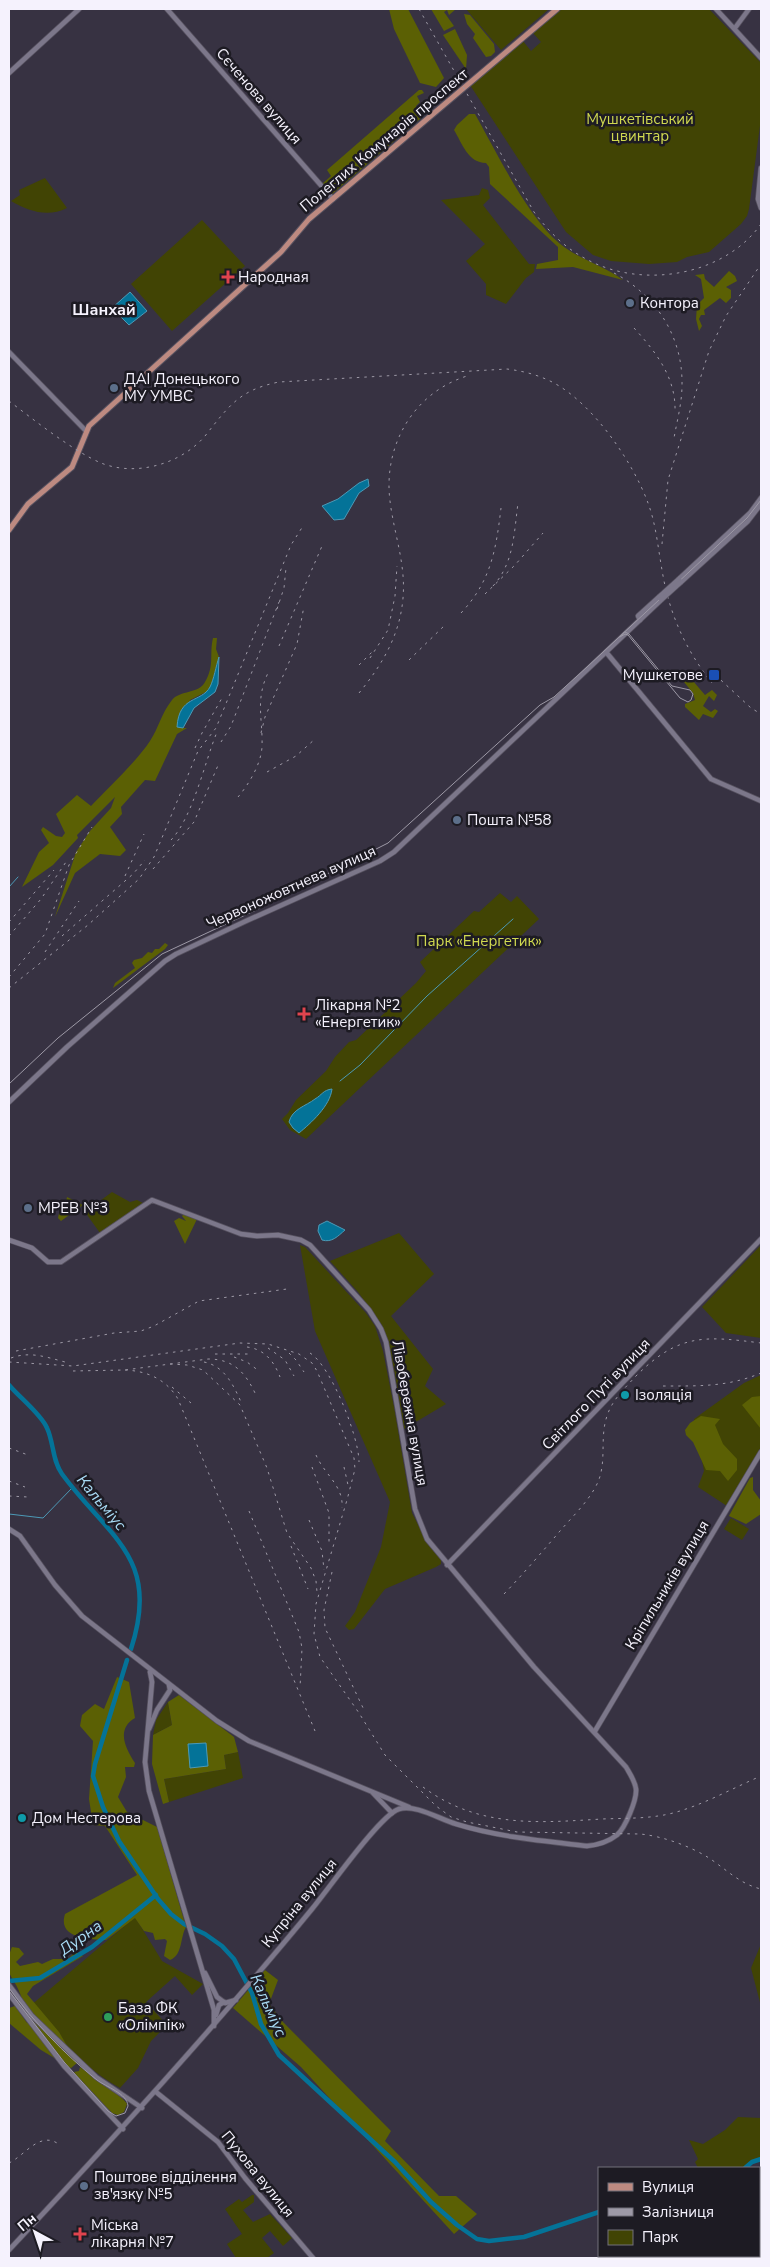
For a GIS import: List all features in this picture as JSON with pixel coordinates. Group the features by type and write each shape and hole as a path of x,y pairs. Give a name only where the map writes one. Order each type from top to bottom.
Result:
{"main road":[{"path":"9,73 79,9"},
{"name":"Сєченова вулиця","path":"167,9 333,199"},
{"name":"Полеглих Комунарів проспект","path":"9,530 28,504 72,467 86,430 282,252 302,226 557,9"},
{"path":"716,9 761,58"},
{"path":"735,28 749,9"},
{"path":"761,168 758,199 761,208"},
{"path":"9,352 86,430"},
{"path":"680,580 750,513 761,498"},
{"path":"680,580 748,520 761,504"},
{"name":"Червоножовтнева вулиця","path":"9,1102 66,1047 170,957 387,857 680,580"},
{"path":"606,652 711,779 761,801"},
{"name":"Лівобережна вулиця","path":"9,1240 32,1248 48,1262 61,1262 152,1200 241,1234 289,1236 310,1245 369,1310 380,1328 392,1371 414,1509 426,1539 534,1667 626,1767 636,1788 633,1808 618,1834 610,1840 594,1845 568,1844 493,1833 457,1825 415,1809"},
{"name":"Світлого Путі вулиця","path":"447,1565 761,1239"},
{"name":"Кріпильників вулиця","path":"594,1731 761,1452"},
{"path":"9,1529 20,1536 58,1589 82,1616 217,1721 249,1741 415,1809"},
{"path":"148,1668 152,1682 145,1762 150,1791 214,2011 214,2026"},
{"path":"152,1682 160,1678"},
{"path":"147,1735 157,1710 170,1690 169,1684"},
{"path":"165,1699 179,1692"},
{"path":"370,1790 392,1813 406,1808 415,1809"},
{"path":"388,1808 393,1806 394,1800"},
{"name":"Купріна вулиця","path":"9,2250 142,2108 228,2011 343,1868 392,1813"},
{"path":"200,1964 217,1997 218,2005 214,2011"},
{"path":"9,1985 32,2016 96,2077 142,2108"},
{"path":"9,1994 64,2066 123,2128"},
{"path":"217,1997 225,2002 232,2003 238,1999"},
{"path":"214,2011 225,2002"},
{"path":"225,2002 228,2011"},
{"path":"214,2011 222,2017"},
{"name":"Пухова вулиця","path":"156,2092 218,2142 244,2178 313,2258"}],"green space":[{"path":"466,9 549,9 501,50"},
{"name":"Мушкетівський цвинтар","path":"562,9 709,9 761,63 761,118 749,209 747,216 741,224 709,252 687,257 677,262 649,264 611,261 593,255 566,232 470,85 523,41 531,51 541,42 533,33"},
{"path":"45,178 67,208 52,213 45,213 25,208 11,201 20,195 19,190"},
{"path":"482,188 488,190 490,198 483,205 529,264 535,264 534,272 526,278 506,304 486,295 486,284 466,261 485,244 441,200 479,195"},
{"path":"202,220 245,266 172,331 131,284"},
{"name":"Парк «Енергетик»","path":"500,893 511,902 517,896 539,919 306,1139 290,1130 282,1119 296,1100 326,1071 335,1057 349,1042 356,1040 416,983 426,971 420,962 474,911 479,912"},
{"path":"112,1192 130,1202 137,1200 143,1203 100,1233 85,1212"},
{"path":"399,1233 434,1274 391,1316 433,1369 425,1386 446,1404 404,1429 394,1369 382,1325 358,1292 330,1261"},
{"path":"300,1245 305,1247 366,1313 375,1326 383,1351 412,1513 428,1544 441,1560 441,1564 436,1567 385,1589 354,1629 349,1630 345,1626 355,1612 381,1547 390,1502 315,1331"},
{"path":"761,1245 761,1338 726,1333 702,1307"},
{"path":"761,1375 761,1447 727,1506 698,1487 704,1471 694,1419 744,1383"},
{"path":"731,1518 749,1529 742,1540 724,1529"},
{"path":"168,1702 172,1725 153,1735 156,1720"},
{"path":"238,1752 243,1778 169,1802 164,1779 226,1769 224,1755"},
{"path":"135,1917 162,1961 203,1984 192,1995 175,1976 146,2002 167,2025 151,2041 138,2068 120,2088 83,2061 30,2006"},
{"path":"761,1944 761,2006 751,1968"},
{"path":"738,2117 761,2118 761,2159 752,2162 746,2167 698,2167 695,2162 698,2159 689,2140 703,2144 725,2130"},
{"path":"254,2195 254,2202 243,2210 253,2222 270,2214 292,2238 283,2246 270,2231 262,2238 274,2253 267,2258 236,2258 227,2244 242,2234 225,2209 239,2199 242,2202"}],"shaded area":[{"path":"389,9 408,9 444,78 436,87 420,83 394,29"},
{"path":"431,9 456,9 449,15 447,10 444,12 454,26 444,31"},
{"path":"464,14 470,15 494,44 495,52 491,56 486,57 473,38 475,34 467,24"},
{"path":"455,29 467,55 466,69 443,35"},
{"path":"419,90 422,90 424,93 417,96 420,102 416,106 421,118 331,195 322,184 331,176 327,170"},
{"path":"469,114 475,114 524,200 547,231 566,249 623,280 573,267 536,269 537,264 558,260 558,247 490,184 489,167 486,163 475,160 466,151 454,130"},
{"path":"729,271 735,276 737,281 726,287 731,290 731,298 726,303 720,298 704,310 705,315 701,315 699,319 702,326 699,331 696,319 697,305 695,297 700,302 704,298 701,279 695,275 704,274 705,279 714,287"},
{"path":"213,638 217,638 216,649 219,657 211,686 206,692 190,700 183,728 187,728 177,734 155,781 145,780 121,807 122,814 110,827 126,850 120,856 100,854 75,873 55,917 76,852 90,831 111,808 115,797 77,835 78,838 53,865 22,887 39,852 49,843 41,830 43,827 56,836 62,837 65,833 56,814 77,795 91,806 144,749 172,700 202,686 210,670"},
{"path":"696,674 693,681 705,695 712,690 717,695 714,701 709,696 703,706 711,712 715,709 718,711 713,718 703,714 699,720 685,707 685,704 695,700 684,679"},
{"path":"165,943 168,945 165,949 113,988 115,983 135,968 132,963 134,960 142,958 148,952 152,953"},
{"path":"67,1197 83,1205 61,1221 58,1218 61,1204 66,1202"},
{"path":"184,1214 197,1219 185,1244 174,1221 179,1218 186,1221 182,1216"},
{"path":"761,1396 761,1429 742,1405 752,1397"},
{"path":"701,1416 720,1419 715,1425 723,1444 737,1459 737,1470 728,1481 720,1471 706,1470 693,1442 686,1435 685,1430 690,1423"},
{"path":"753,1477 753,1490 761,1501 761,1514 746,1524 729,1516 750,1478"},
{"path":"117,1677 129,1682 135,1718 129,1722 124,1733 124,1739 135,1763 134,1767 125,1767 126,1777 118,1797 127,1812 157,1827 186,1927 179,1950 174,1958 170,1960 164,1956 167,1941 165,1939 155,1940 153,1933 144,1931 135,1918 106,1940 77,1936 66,1928 64,1922 65,1914 137,1875 105,1826 93,1825 89,1799 93,1741 80,1726 82,1715 95,1704 104,1709"},
{"path":"179,1695 234,1737 238,1752 224,1755 226,1769 164,1779 169,1802 163,1804 152,1764 153,1735 172,1725 168,1702"},
{"path":"12,1947 19,1948 24,1954 16,1962 20,1966 38,1962 42,1964 53,1959 68,1959 75,1952 83,1956 33,1986 27,1994 59,2032 77,2063 71,2068 41,2050 9,2023 9,2008 15,2006 27,2023 21,1996 8,1969"},
{"path":"265,1970 278,1980 269,2004 283,2022 391,2131 385,2141 439,2196 456,2196 477,2214 454,2234 301,2067 233,2008"},
{"path":"80,2067 125,2101 127,2104 124,2112 118,2115 112,2113 74,2072 79,2071"}],"water":[{"path":"130,292 147,311 129,325 112,308"},
{"path":"368,479 369,486 359,493 344,519 334,520 322,506 338,499 359,483"},
{"path":"219,657 218,684 215,692 194,708 183,728 177,727 179,717 186,704 201,696 210,687"},
{"path":"332,1089 328,1102 314,1119 299,1133 293,1128 289,1122 293,1114"},
{"path":"327,1221 345,1230 332,1240 322,1240 318,1231 319,1225"},
{"path":"206,1743 208,1766 190,1768 188,1744"}],"waterway":[{"path":"9,887 18,877"},
{"path":"340,1081 360,1065 427,996 513,919"},
{"name":"Кальміус","path":"9,1385 35,1411 44,1423 49,1434 56,1463 62,1474 112,1533 125,1551 135,1570 139,1592 139,1618 131,1649"},
{"path":"9,1514 43,1518 73,1487"},
{"name":"Кальміус","path":"127,1660 93,1776 103,1807 119,1841 158,1899 171,1914 184,1924 205,1934 222,1946 234,1959 252,1993 261,2024 279,2055 395,2162 431,2202 457,2225 477,2239 489,2241 524,2237 598,2212"},
{"name":"Дурна","path":"9,1981 40,1978 92,1947 156,1895"},
{"name":"Кальміус","path":"746,2167 752,2162 761,2159"}],"tram line":[{"path":"9,1084 58,1038 162,954 256,910 388,843 540,705 554,697 587,667 747,518 761,500"},
{"path":"625,632 629,634 672,686 690,690 693,694 691,700 688,702 680,698 628,635 625,634 620,637 625,632"},
{"path":"9,1988 39,2025 61,2048 97,2080 124,2097 128,2106 125,2113 116,2116 108,2111 64,2062 9,1991"}],"railway":[{"path":"419,9 534,212 558,239 572,251 610,269 633,274 657,275 681,272 705,266 726,256 745,242 761,224"},
{"path":"662,544 668,480 709,351 726,316 761,264"},
{"path":"614,273 629,282 654,305 664,319 678,350 682,385 674,438"},
{"path":"634,328 663,365 672,387 675,411"},
{"path":"9,401 54,435 90,458 115,467 129,469 157,465 171,461 184,454 205,436 236,401 265,385 279,382 507,369 543,378 569,393 597,419 632,470 651,511 665,586 674,616 686,644 712,683"},
{"path":"359,693 375,672 388,649 394,637 401,612 403,573 390,501 389,481 391,461 397,442 406,424 431,395 448,384 467,376"},
{"path":"493,586 500,577 509,558 518,503"},
{"path":"461,613 486,577 497,538 501,508"},
{"path":"9,988 88,925 139,879 154,857 198,751 216,728 291,545 303,526"},
{"path":"485,594 515,565 543,533"},
{"path":"279,646 322,546"},
{"path":"370,658 388,630 395,596 397,566"},
{"path":"277,609 284,588 286,568"},
{"path":"221,742 231,726 279,602"},
{"path":"261,733 265,717 297,644 304,606"},
{"path":"409,660 445,625"},
{"path":"359,665 372,652"},
{"path":"710,670 751,708 761,714"},
{"path":"238,797 254,774 261,753 261,701 268,673"},
{"path":"195,748 222,698"},
{"path":"171,840 179,830 192,803 217,732"},
{"path":"267,772 296,756 315,739"},
{"path":"153,869 194,822 219,763"},
{"path":"9,977 45,934 69,865 92,827"},
{"path":"125,876 144,834"},
{"path":"62,936 133,874 145,860"},
{"path":"9,936 41,899 66,862"},
{"path":"9,922 54,870"},
{"path":"45,952 79,901"},
{"path":"16,1351 114,1333 141,1331 154,1326 199,1301 287,1289"},
{"path":"504,1594 579,1510 596,1486 602,1469 605,1425 609,1410 615,1399 636,1376 651,1362 666,1352 694,1341 724,1339 761,1343"},
{"path":"9,1362 73,1366 240,1343 268,1344 299,1354 312,1363 354,1458 355,1469 316,1604 314,1634 320,1657 359,1713 385,1755 436,1806 451,1817 517,1832 640,1834 657,1837 693,1849 740,1880 761,1889"},
{"path":"247,1347 258,1350 268,1357 280,1377"},
{"path":"268,1348 285,1360 294,1376"},
{"path":"289,1353 304,1372"},
{"path":"310,1353 327,1372 335,1387 349,1420 358,1451 359,1462"},
{"path":"215,1354 252,1354"},
{"path":"11,1358 31,1355 65,1362"},
{"path":"234,1357 247,1362 259,1371"},
{"path":"73,1371 125,1370 208,1359 217,1360 224,1361 237,1368 247,1379 255,1393"},
{"path":"204,1362 217,1367 227,1377 241,1402"},
{"path":"170,1364 187,1365 203,1370 240,1405 267,1468 287,1533 311,1568 316,1581 317,1592"},
{"path":"125,1370 141,1372 155,1377 168,1386 178,1399 315,1731"},
{"path":"663,1386 701,1386 725,1383 749,1378 761,1373"},
{"path":"172,1387 191,1403"},
{"path":"9,1448 28,1455"},
{"path":"316,1455 340,1493 342,1508"},
{"path":"312,1467 329,1513 329,1546"},
{"path":"344,1467 348,1485"},
{"path":"9,1481 25,1487"},
{"path":"9,1496 28,1497"},
{"path":"249,1511 299,1632 302,1648 300,1688"},
{"path":"309,1520 322,1551 324,1570"},
{"path":"291,1546 308,1589"},
{"path":"332,1572 324,1610 325,1628 365,1712"},
{"path":"423,1787 465,1810 487,1816 509,1820 554,1821 638,1818 664,1815 695,1806 761,1776"},
{"path":"9,2163 32,2146 44,2140 57,2143"}],"place":[{"name":"Народная","path":"228,277"},
{"name":"Контора","path":"630,303"},
{"name":"ДАІ Донецького МУ УМВС","path":"114,388"},
{"name":"Мушкетове","path":"714,675"},
{"name":"Пошта №58","path":"457,820"},
{"name":"Лікарня №2 «Енергетик»","path":"304,1014"},
{"name":"МРЕВ №3","path":"28,1208"},
{"name":"Ізоляція","path":"625,1395"},
{"name":"Дом Нестерова","path":"22,1818"},
{"name":"База ФК «Олімпік»","path":"108,2017"},
{"name":"Поштове відділення зв'язку №5","path":"84,2186"},
{"name":"Міська лікарня №7","path":"80,2234"}],"district":[{"name":"Шанхай","path":"104,309"}]}
